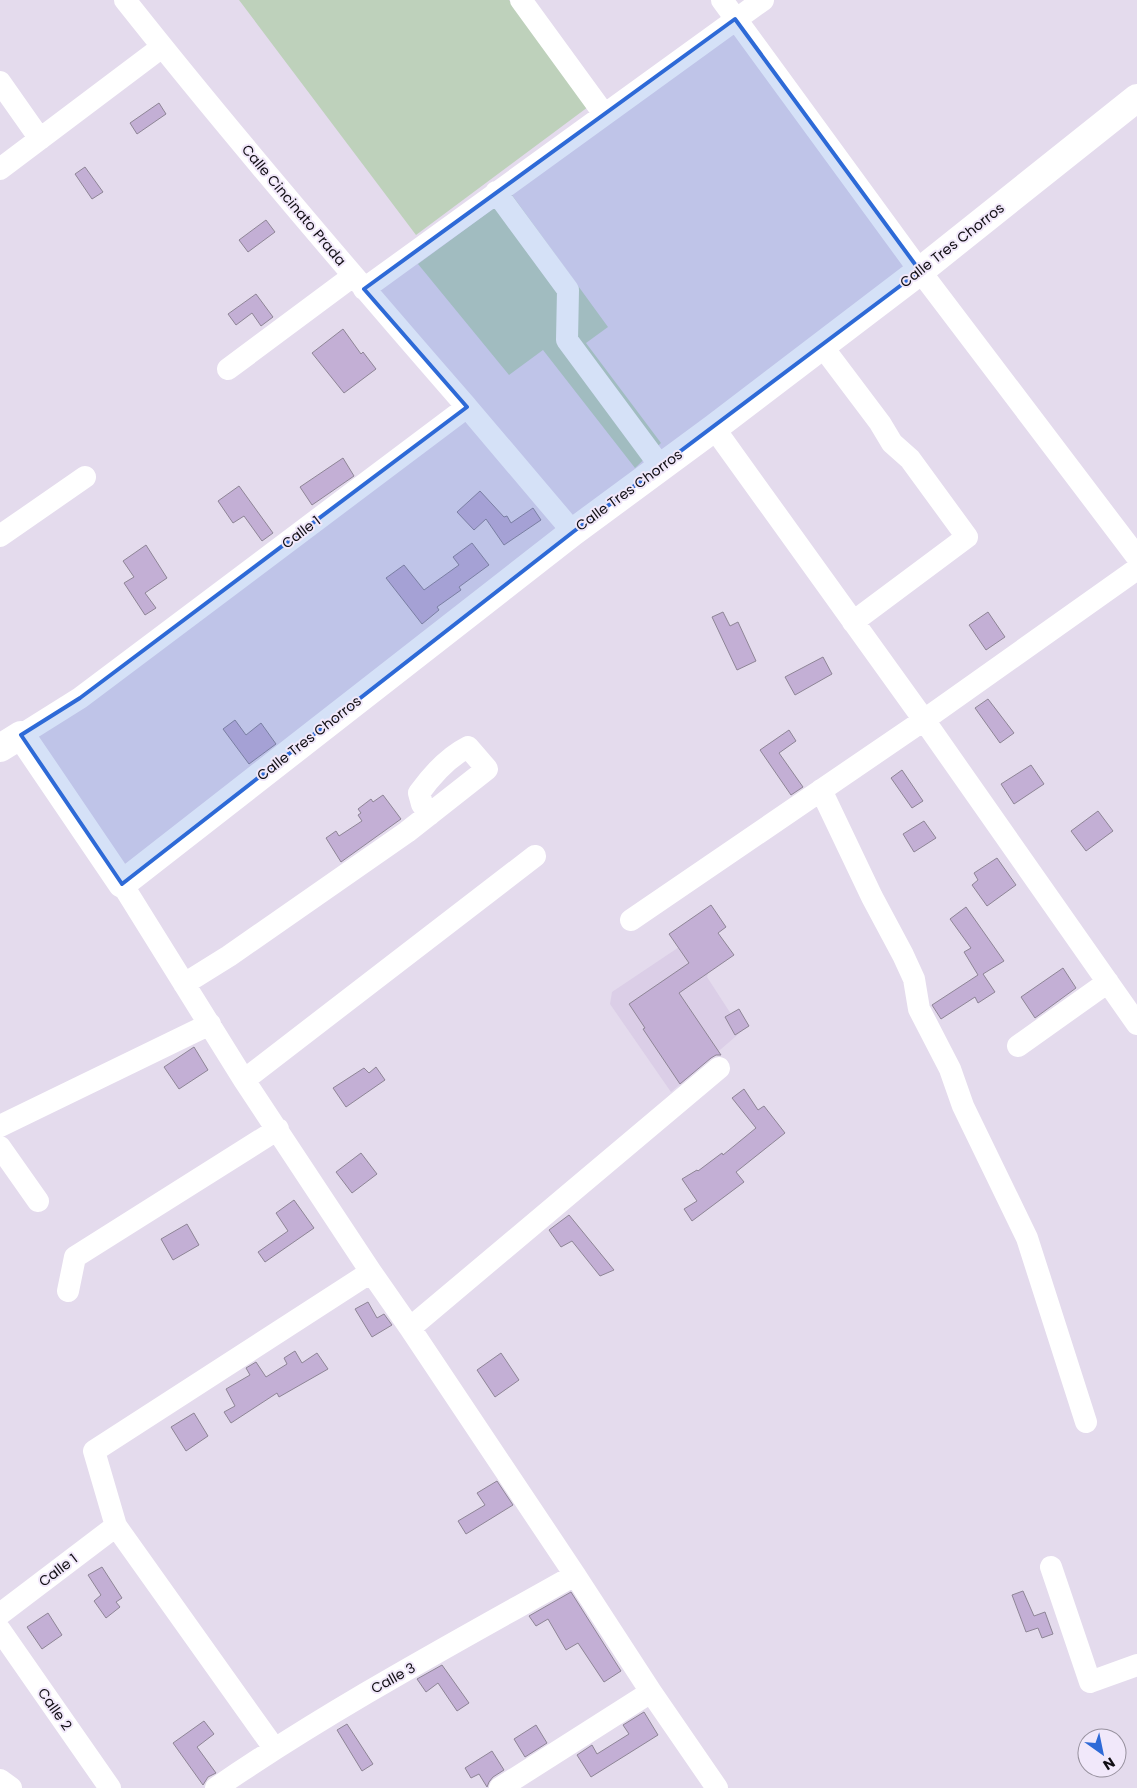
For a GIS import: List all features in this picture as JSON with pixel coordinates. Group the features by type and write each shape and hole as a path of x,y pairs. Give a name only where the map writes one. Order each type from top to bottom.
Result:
{"main road":[{"name":"Calle Tres Chorros","path":"122,884 573,532 714,428 920,271 1137,98"},
{"path":"10,741 122,884"}],"street":[{"name":"Calle Cincinato Prada","path":"125,0 359,283 467,407"},
{"path":"520,0 604,114"},
{"path":"722,0 920,271 1137,556"},
{"path":"228,369 496,192 763,0"},
{"path":"0,169 162,46"},
{"path":"0,82 40,139"},
{"path":"496,192 568,290 567,340 661,467"},
{"path":"822,346 892,443 910,459 967,537 853,622"},
{"path":"467,407 573,532"},
{"name":"Calle 1","path":"10,741 80,698 467,407"},
{"path":"714,428 924,720 1137,1024"},
{"path":"0,536 85,477"},
{"path":"631,920 924,720 1137,569"},
{"path":"821,790 872,897 903,955 914,979 919,1009 950,1070 963,1106 1027,1238 1086,1422"},
{"path":"184,984 228,956 429,815"},
{"path":"244,1080 535,856"},
{"path":"122,884 244,1080 575,1575 651,1692 717,1788"},
{"path":"1018,1046 1108,982"},
{"path":"0,1126 210,1024"},
{"path":"410,1328 719,1068"},
{"path":"68,1291 75,1257 278,1129"},
{"path":"0,1147 38,1201"},
{"path":"274,1748 116,1526 94,1451 371,1272"},
{"name":"Calle 1","path":"0,1614 116,1526"},
{"path":"1051,1567 1090,1682 1137,1665"},
{"name":"Calle 3","path":"216,1788 274,1748 346,1704 575,1575"},
{"name":"Calle 2","path":"0,1630 110,1788"},
{"path":"500,1788 651,1692"},
{"path":"0,1780 12,1788"}],"highlighted area":[{"path":"735,19 920,271 573,532 122,884 21,735 80,698 467,407 364,289"}],"shaded area":[{"path":"706,929 715,951 707,977 742,1031 671,1092 610,1004 612,992"}],"green space":[{"path":"239,0 509,0 588,107 416,235"},
{"path":"512,195 608,327 586,343 661,443 635,468 543,350 509,375 418,264"}],"building":[{"path":"159,103 166,114 137,134 130,123"},
{"path":"85,167 103,192 92,199 75,174"},
{"path":"266,220 275,232 248,252 239,240"},
{"path":"256,294 273,317 261,326 252,313 236,325 228,314"},
{"path":"343,329 361,354 363,352 376,369 344,393 312,353"},
{"path":"343,458 354,476 312,505 300,487"},
{"path":"239,486 273,533 262,541 244,516 233,523 218,501"},
{"path":"480,491 504,517 507,516 511,523 533,508 541,520 504,545 486,519 474,530 457,512"},
{"path":"472,543 489,565 459,587 461,590 437,607 439,610 422,624 386,578 404,565 424,590 459,565 453,557"},
{"path":"146,545 167,578 145,593 156,608 145,615 124,583 134,577 123,561"},
{"path":"723,612 730,626 738,622 756,661 737,670 712,617"},
{"path":"988,612 1005,637 986,650 969,625"},
{"path":"823,657 832,674 795,695 785,677"},
{"path":"988,699 1014,733 1000,743 975,708"},
{"path":"235,720 246,735 261,723 276,744 249,764 223,729"},
{"path":"789,730 796,741 779,753 803,787 791,795 760,750"},
{"path":"1031,765 1044,784 1014,804 1001,784"},
{"path":"902,770 923,801 912,808 891,778"},
{"path":"383,795 401,819 341,862 326,838 336,831 339,836 362,821 358,815 361,813 358,809 371,799 373,802"},
{"path":"1098,811 1113,831 1086,851 1071,831"},
{"path":"924,821 936,838 914,852 903,834"},
{"path":"997,858 1016,885 987,906 972,885 978,880 974,873"},
{"path":"711,905 726,927 718,933 734,955 679,993 721,1055 711,1058 680,1084 643,1029 645,1028 629,1004 689,963 669,934"},
{"path":"966,907 1004,961 983,974 995,992 978,1003 975,997 941,1019 932,1005 978,975 964,952 971,948 950,919"},
{"path":"1063,968 1076,988 1035,1018 1021,997"},
{"path":"739,1009 749,1026 735,1035 725,1017"},
{"path":"194,1047 208,1070 179,1089 164,1067"},
{"path":"376,1067 385,1080 346,1107 333,1088 364,1068 369,1073"},
{"path":"744,1089 758,1110 764,1106 785,1133 736,1172 744,1182 692,1221 684,1209 697,1201 682,1179 698,1171 722,1153 723,1155 756,1128 732,1098"},
{"path":"361,1153 377,1174 352,1193 336,1172"},
{"path":"294,1200 314,1228 265,1262 258,1252 288,1231 276,1213"},
{"path":"569,1215 614,1270 600,1276 572,1241 561,1247 549,1230"},
{"path":"187,1224 199,1245 173,1260 161,1239"},
{"path":"368,1302 377,1318 384,1314 392,1325 372,1337 355,1309"},
{"path":"295,1351 302,1363 317,1353 328,1369 279,1397 277,1393 231,1423 224,1412 235,1406 226,1389 250,1375 246,1368 256,1362 266,1377 287,1364 284,1358"},
{"path":"501,1353 519,1380 495,1397 477,1370"},
{"path":"194,1413 208,1436 186,1451 171,1427"},
{"path":"497,1481 513,1505 466,1534 458,1521 485,1505 477,1493"},
{"path":"102,1567 122,1598 116,1602 120,1607 106,1618 94,1601 101,1595 88,1575"},
{"path":"1023,1591 1034,1616 1045,1612 1053,1634 1042,1638 1038,1628 1026,1632 1012,1595"},
{"path":"571,1592 621,1671 604,1682 578,1643 566,1650 548,1619 536,1626 529,1616"},
{"path":"48,1613 62,1635 42,1649 27,1627"},
{"path":"442,1665 469,1703 457,1711 438,1683 426,1692 417,1679"},
{"path":"644,1712 658,1735 591,1777 577,1755 592,1745 597,1754 629,1734 623,1725"},
{"path":"204,1721 214,1734 197,1747 216,1773 208,1777 203,1785 173,1743"},
{"path":"347,1724 373,1764 362,1771 337,1730"},
{"path":"536,1725 547,1743 525,1757 514,1739"},
{"path":"492,1751 504,1770 493,1777 487,1787 479,1774 471,1778 465,1768"}]}
